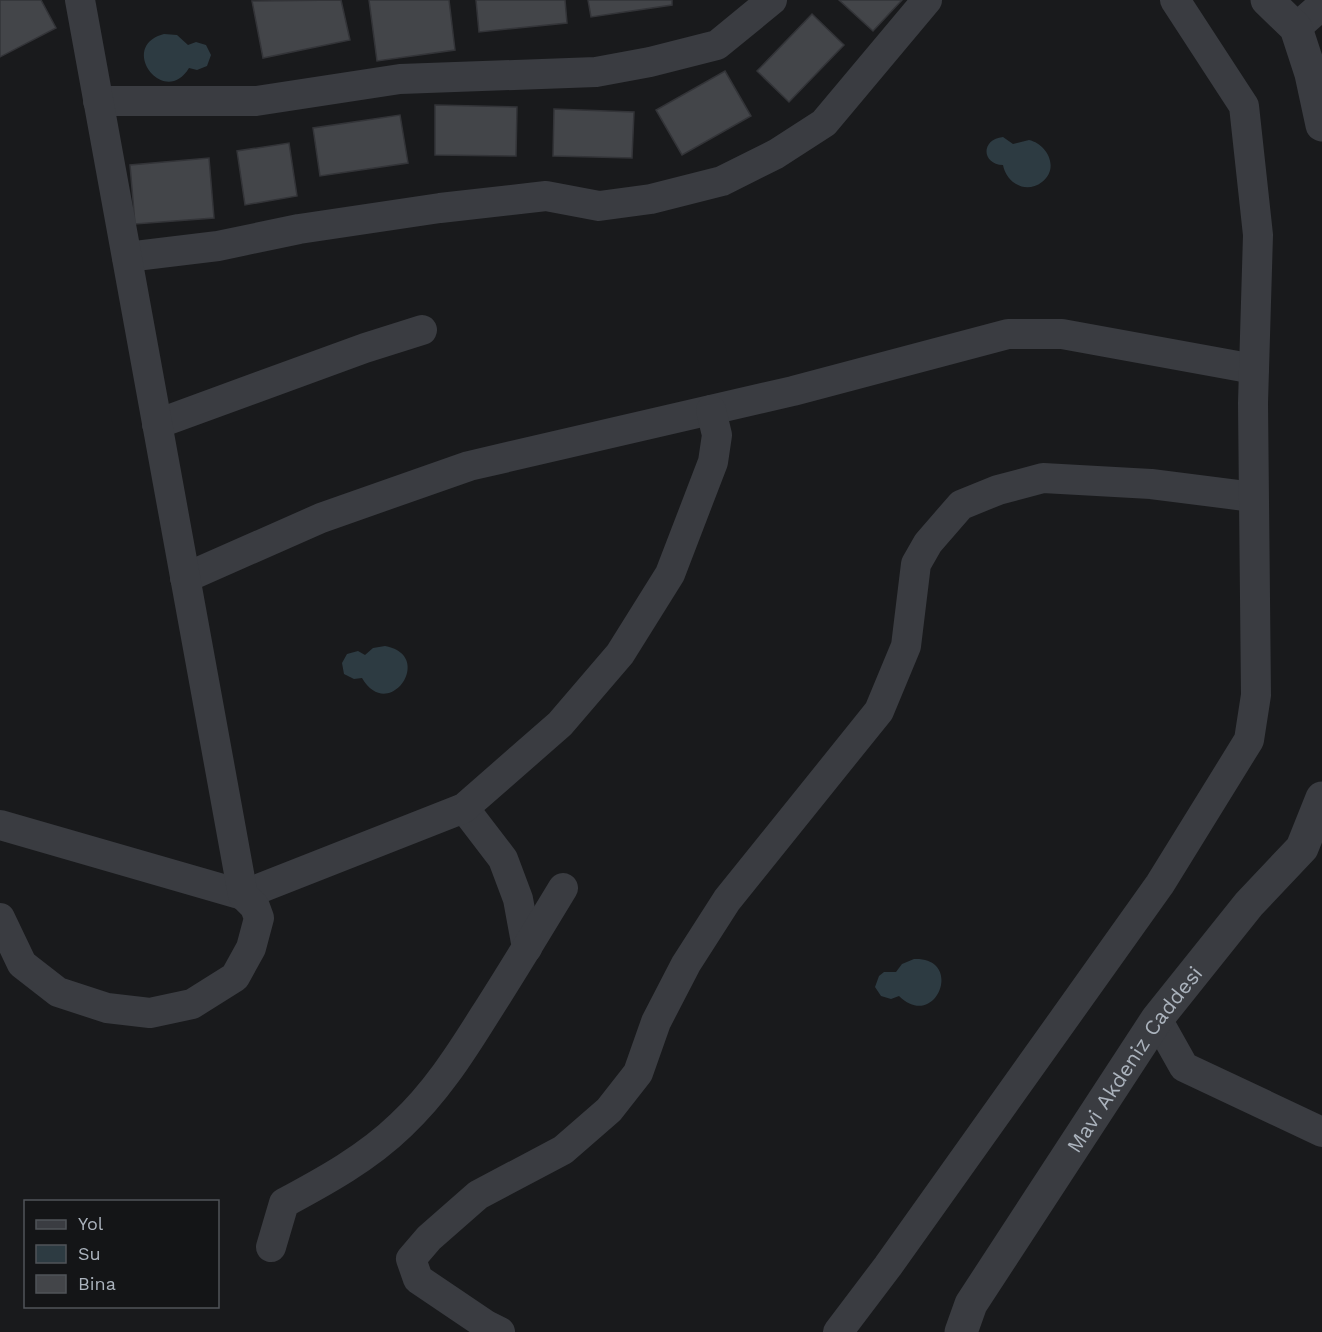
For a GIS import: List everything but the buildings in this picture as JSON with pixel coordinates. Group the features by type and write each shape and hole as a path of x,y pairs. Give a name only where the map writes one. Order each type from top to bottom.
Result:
{"street":[{"path":"80,0 243,895"},
{"path":"98,100 256,101 400,79 596,72 650,62 717,45 772,0"},
{"path":"127,257 218,246 299,229 546,196 599,206 651,199 722,181 776,154 824,123 927,0"},
{"path":"838,1332 888,1266 1160,884 1249,740 1256,695 1253,497 1258,235 1244,106 1175,0"},
{"path":"1267,0 1296,28 1311,74 1322,125"},
{"path":"1296,28 1322,5"},
{"path":"157,424 354,352 422,330"},
{"path":"185,578 321,518 469,466 793,391 1008,334 1062,334 1254,369"},
{"path":"243,895 464,807 560,724 620,654 670,574 713,462 717,435 711,410"},
{"path":"500,1332 418,1279 411,1260 429,1238 478,1195 563,1150 609,1110 638,1072 656,1022 686,964 727,900 879,711 906,646 916,564 928,543 961,505 998,489 1043,478 1151,484 1253,497"},
{"path":"464,807 503,859 518,899 527,948"},
{"name":"Mavi Akdeniz Caddesi","path":"961,1332 971,1304 1157,1019 1249,904 1302,848 1320,808"},
{"path":"0,825 243,895 255,907 259,918 251,948 235,977 192,1004 150,1013 107,1008 57,992 22,964 0,918"},
{"path":"271,1247 284,1203 350,1165 376,1147 426,1100 450,1071 563,888"},
{"path":"1157,1019 1184,1067 1322,1132"}],"water":[{"path":"164,34 177,35 188,45 196,42 206,45 211,55 207,66 197,70 189,68 179,79 168,82 158,78 150,71 145,61 145,50 151,41"},
{"path":"1003,137 1013,144 1029,140 1046,151 1051,164 1042,182 1029,187 1017,185 1008,177 1003,165 991,160 986,151 988,146 996,139"},
{"path":"385,646 400,652 407,661 407,672 403,683 395,690 384,694 373,690 362,678 354,679 344,674 342,663 347,654 358,651 365,655 373,648"},
{"path":"914,959 930,961 938,969 941,979 940,990 933,1000 924,1005 912,1005 899,996 891,999 881,996 875,987 879,976 884,972 896,972 902,964"}]}
